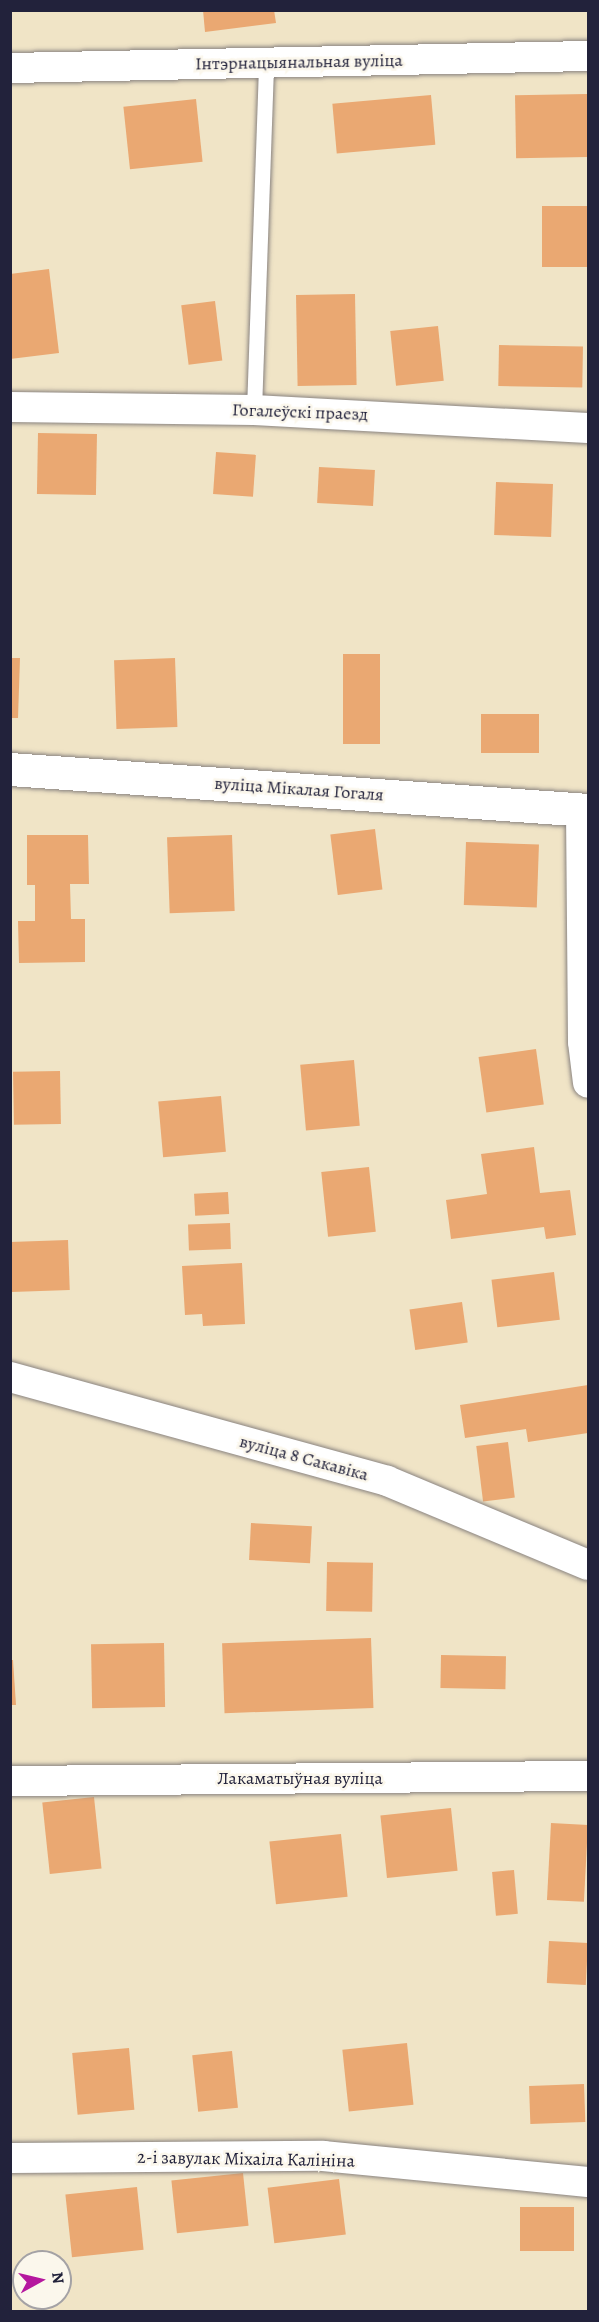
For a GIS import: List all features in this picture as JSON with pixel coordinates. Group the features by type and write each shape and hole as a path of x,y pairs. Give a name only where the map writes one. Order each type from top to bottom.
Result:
{"street":[{"name":"Інтэрнацыянальная вуліца","path":"10,68 588,56"},
{"name":"Гогалеўскі праезд","path":"10,407 254,410 588,428"},
{"name":"вуліца Мікалая Гогаля","path":"10,769 585,810"},
{"path":"585,810 583,1042 588,1083"},
{"name":"вуліца 8 Сакавіка","path":"10,1377 387,1481 588,1565"},
{"name":"Лакаматыўная вуліца","path":"10,1781 588,1776"},
{"name":"2-і завулак Міхаіла Калініна","path":"10,2158 323,2156 588,2182"}],"lane":[{"path":"254,410 266,63"}],"building":[{"path":"203,10 274,10 276,23 205,32"},
{"path":"587,94 588,157 516,158 515,95"},
{"path":"431,95 435,145 337,153 332,104"},
{"path":"196,99 203,162 130,169 123,107"},
{"path":"542,206 588,206 588,267 542,267"},
{"path":"49,269 59,353 10,359 10,274"},
{"path":"355,294 357,385 298,386 296,295"},
{"path":"215,301 222,361 189,365 181,305"},
{"path":"438,326 444,381 396,386 390,331"},
{"path":"499,345 583,346 582,387 498,386"},
{"path":"38,433 97,434 96,495 37,494"},
{"path":"216,452 256,455 253,497 213,494"},
{"path":"319,467 375,470 373,506 317,503"},
{"path":"496,482 553,484 551,537 494,535"},
{"path":"343,654 380,654 380,744 343,744"},
{"path":"10,658 20,658 18,718 10,718"},
{"path":"175,658 177,727 116,729 114,660"},
{"path":"481,714 539,714 539,753 481,753"},
{"path":"375,829 382,890 338,895 330,834"},
{"path":"27,835 88,835 89,884 70,884 71,919 85,919 85,962 19,963 18,921 35,921 35,885 27,885"},
{"path":"232,835 235,911 170,913 167,837"},
{"path":"466,842 539,845 537,908 464,905"},
{"path":"536,1049 544,1104 486,1113 479,1057"},
{"path":"354,1060 360,1126 306,1130 300,1065"},
{"path":"60,1071 61,1124 14,1125 13,1072"},
{"path":"221,1096 226,1152 163,1157 158,1101"},
{"path":"534,1147 540,1193 570,1190 576,1235 546,1239 544,1227 451,1239 446,1200 487,1194 481,1154"},
{"path":"369,1167 376,1232 328,1237 321,1172"},
{"path":"228,1192 229,1214 195,1216 194,1194"},
{"path":"230,1223 231,1249 189,1250 188,1224"},
{"path":"68,1240 70,1290 12,1292 10,1242"},
{"path":"242,1263 245,1324 203,1326 202,1314 185,1315 182,1266"},
{"path":"554,1272 560,1320 497,1327 491,1280"},
{"path":"462,1302 468,1343 415,1350 410,1309"},
{"path":"588,1385 588,1433 528,1442 526,1429 465,1438 460,1405"},
{"path":"508,1442 515,1498 483,1501 476,1446"},
{"path":"251,1523 312,1526 310,1563 249,1560"},
{"path":"327,1562 373,1563 372,1612 326,1611"},
{"path":"371,1638 373,1708 225,1713 222,1643"},
{"path":"164,1643 165,1707 92,1708 91,1644"},
{"path":"441,1655 506,1656 505,1689 440,1688"},
{"path":"10,1660 13,1660 16,1705 10,1705"},
{"path":"94,1797 102,1869 50,1874 42,1802"},
{"path":"451,1808 458,1871 387,1878 380,1815"},
{"path":"551,1823 588,1825 584,1902 547,1900"},
{"path":"341,1834 348,1897 276,1904 269,1842"},
{"path":"514,1870 518,1914 496,1916 492,1872"},
{"path":"549,1941 588,1943 586,1985 547,1983"},
{"path":"407,2043 413,2105 349,2111 342,2050"},
{"path":"129,2048 134,2110 78,2115 72,2053"},
{"path":"232,2051 238,2108 198,2112 192,2055"},
{"path":"584,2084 585,2122 530,2124 529,2086"},
{"path":"243,2173 249,2226 177,2233 171,2181"},
{"path":"339,2179 346,2235 274,2243 268,2188"},
{"path":"137,2187 144,2250 72,2257 65,2195"},
{"path":"520,2207 574,2207 574,2251 520,2251"}]}
